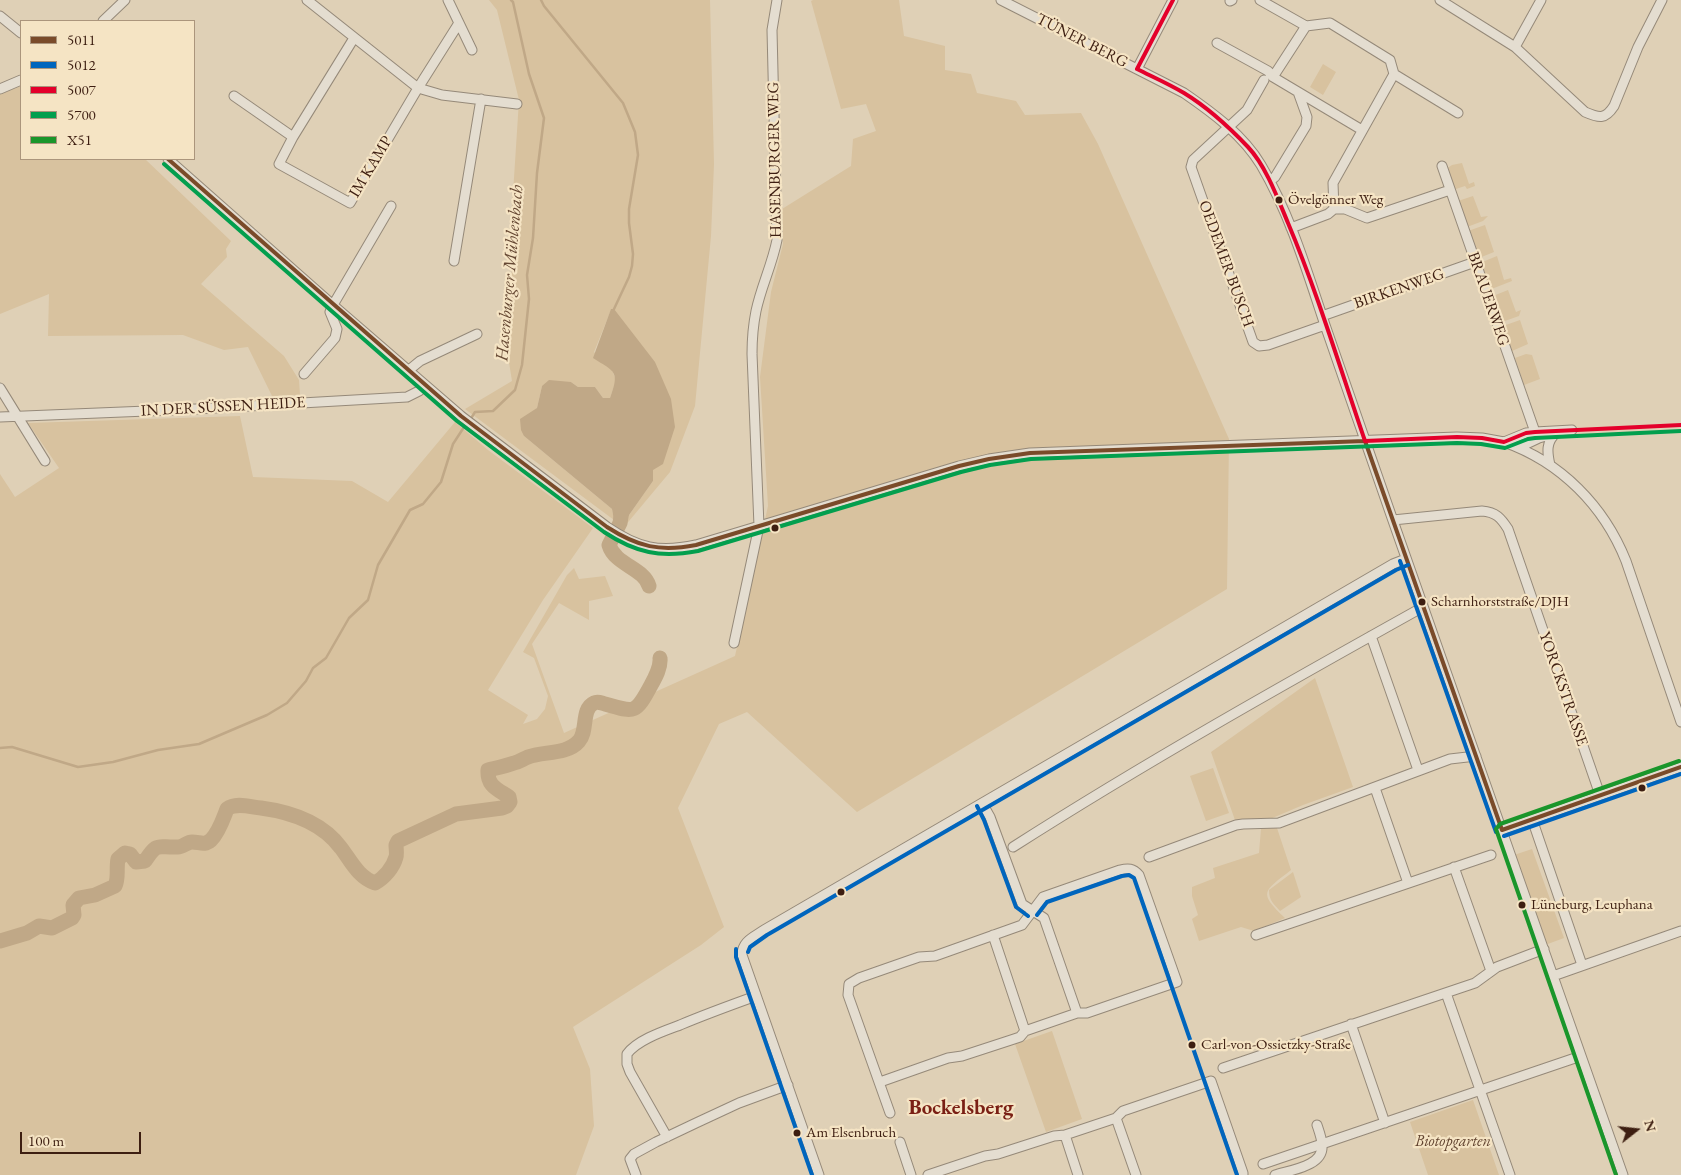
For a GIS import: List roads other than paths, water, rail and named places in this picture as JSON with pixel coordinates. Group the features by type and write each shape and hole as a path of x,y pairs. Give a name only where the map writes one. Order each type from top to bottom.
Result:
{"street":[{"path":"104,20 125,0"},
{"path":"307,0 418,88 442,95 517,104"},
{"path":"448,0 472,50"},
{"name":"HASENBURGER WEG","path":"734,643 759,526 753,411 752,339 756,310 774,257 777,240 772,30 777,0"},
{"name":"TÜNER BERG","path":"1001,0 1184,93 1228,126 1249,148 1270,181 1291,228 1623,1175"},
{"path":"1136,69 1173,0"},
{"path":"1260,0 1306,26 1330,23 1390,60 1394,74 1458,113"},
{"path":"1440,0 1515,47 1586,112 1596,117 1603,117 1614,106 1638,47 1662,0"},
{"path":"1515,47 1541,0"},
{"path":"0,16 20,32"},
{"path":"418,88 459,23"},
{"path":"1228,126 1247,110 1306,26"},
{"name":"IM KAMP","path":"354,38 294,137 280,164 350,203 418,88"},
{"path":"1217,43 1268,71 1268,78"},
{"path":"1334,209 1333,183 1394,74"},
{"path":"1268,78 1298,92 1362,130"},
{"path":"0,89 20,80"},
{"path":"1270,181 1275,177 1306,126 1307,117 1298,92"},
{"path":"234,96 294,137"},
{"path":"454,261 481,99"},
{"name":"OEDEMER BUSCH","path":"1228,126 1193,160 1191,167 1253,342 1259,346 1268,345 1324,321"},
{"path":"169,160 461,416 618,535 630,542 646,547 678,549 696,545 959,466 1013,455 1457,438 1482,438 1520,447 1550,464 1590,500 1606,521 1619,543 1681,722"},
{"name":"BRAUERWEG","path":"1442,166 1530,433"},
{"path":"1291,228 1328,214 1334,209 1345,209 1367,218 1450,190"},
{"path":"304,374 335,338 337,329 330,312 391,206"},
{"name":"BIRKENWEG","path":"1324,321 1475,262"},
{"path":"409,370 420,361 477,334"},
{"name":"IN DER SÜSSEN HEIDE","path":"0,416 196,409 407,397 419,391 425,384"},
{"path":"0,388 45,462"},
{"path":"1504,442 1530,433 1572,430"},
{"path":"1520,447 1557,432"},
{"path":"1550,464 1548,444 1557,432"},
{"path":"1520,447 1522,438 1530,433"},
{"name":"YORCKSTRASSE","path":"1393,520 1482,511 1497,515 1503,521 1508,529 1600,795"},
{"path":"819,1175 742,955 745,943 764,930 1393,564 1406,559"},
{"path":"1013,847 1113,785 1316,666 1423,607"},
{"path":"1371,636 1418,770"},
{"path":"1149,857 1236,825 1279,823 1450,759 1476,756"},
{"path":"1502,830 1681,767"},
{"path":"1375,788 1408,884"},
{"path":"982,803 990,817 1022,904 1044,918 1077,1013"},
{"path":"1532,819 1582,965"},
{"path":"1256,935 1491,855"},
{"path":"880,1082 948,1058 962,1056 1020,1037 1025,1031 1077,1013 1087,1013 1177,982 1139,875 1135,870 1128,868 1120,870 1043,897 1022,925 935,956 919,957 910,960 859,978 849,984 848,995 890,1113"},
{"path":"1454,868 1491,972"},
{"path":"1553,976 1681,931"},
{"path":"993,935 1025,1031"},
{"path":"1223,1068 1475,982 1497,967 1544,950"},
{"path":"1446,992 1510,1175"},
{"path":"668,1136 634,1080 627,1064 627,1054 630,1049 641,1042 702,1015 756,996"},
{"path":"1351,1024 1384,1123"},
{"path":"1263,1164 1581,1056"},
{"path":"928,1175 985,1156 998,1154 1054,1136 1065,1135 1116,1118 1123,1111 1211,1081 1243,1175"},
{"path":"636,1175 630,1157 668,1136 739,1103 788,1085"},
{"path":"1116,1118 1136,1175"},
{"path":"1275,1175 1318,1159 1322,1144 1317,1125"},
{"path":"1065,1135 1078,1175"},
{"path":"900,1142 911,1175"}],"waterway":[{"name":"Hasenburger Mühlenbach","path":"470,420 475,412 493,411 515,390 522,365 529,299 527,275 533,238 537,173 544,118 529,74 511,0"},
{"name":"Hasenburger Mühlenbach","path":"541,0 623,103 635,132 638,155 629,209 633,254 632,266 614,309"},
{"name":"Hasenburger Mühlenbach","path":"0,748 12,747 78,767 113,762 158,750 199,744 267,715 287,703 306,681 313,668 326,658 349,618 368,600 378,565 410,510 423,504 441,482 453,444 466,424"},
{"name":"Hasenburger Mühlenbach","path":"623,504 620,523 609,545 612,552 641,575 649,586"},
{"name":"Hasenburger Mühlenbach","path":"0,941 27,933 39,926 52,928 72,918 74,915 73,905 79,898 95,895 115,886 118,859 125,853 130,854 136,862 145,861 158,847 178,847 190,842 209,842 219,829 227,809 239,805 283,812 315,825 333,839 359,873 375,883 393,865 398,841 456,814 507,806 510,802 509,797 491,783 488,770 516,763 534,755 568,749 582,737 587,710 594,703 600,702 628,710 637,707 656,677 660,658"}],"place":[{"name":"Övelgönner Weg","path":"1279,200"},
{"name":"Scharnhorststraße/DJH","path":"1422,602"},
{"name":"Lüneburg, Leuphana","path":"1522,905"},
{"name":"Carl-von-Ossietzky-Straße","path":"1192,1045"},
{"name":"Am Elsenbruch","path":"797,1133"}],"district":[{"name":"Bockelsberg","path":"961,1108"}],"park label":[{"name":"Biotopgarten","path":"1453,1142"}]}
